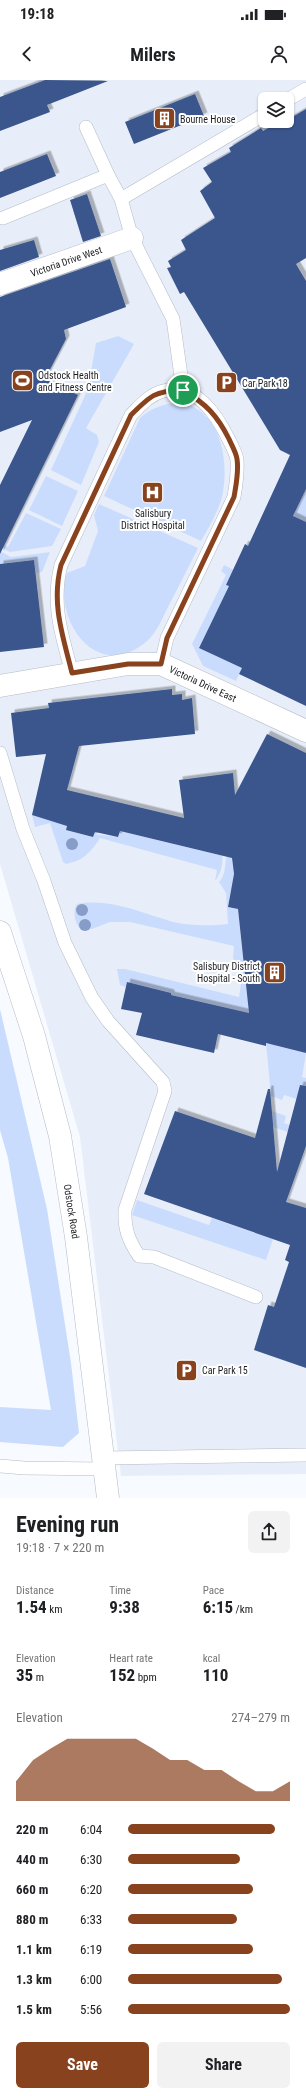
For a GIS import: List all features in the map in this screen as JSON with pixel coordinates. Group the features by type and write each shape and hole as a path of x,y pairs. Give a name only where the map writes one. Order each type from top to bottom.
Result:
{"street":[{"name":"Victoria Drive West","path":"0,284 132,238"},
{"name":"Victoria Drive East","path":"0,686 128,664 161,664 306,731"},
{"name":"Odstock Road","path":"0,932 34,1036 60,1136 76,1237 108,1498"}],"lane":[{"path":"294,94 302,87"},
{"path":"121,199 258,118"},
{"path":"86,127 121,199 132,238 173,319 183,390"},
{"path":"3,218 108,175"},
{"path":"72,673 56,602 57,580 61,565 131,415 149,398 164,391 183,390 199,399 214,412 234,450 237,459 237,477 234,497 167,638 161,664"},
{"path":"0,753 23,829 44,881 65,943 81,977 92,998 108,1021 163,1082 165,1091 125,1210 125,1222 131,1244 139,1256 154,1257 256,1297"},
{"path":"0,1466 24,1468 306,1455"}],"shaded area":[{"name":"Salisbury District Hospital","path":"0,80 306,80 306,1474 121,1476 80,1137 0,864"},
{"path":"118,336 134,344 86,428 97,435 99,442 81,485 51,470 88,389 96,343"},
{"path":"179,402 193,407 205,415 213,426 223,453 225,468 222,497 216,514 201,541 104,496 140,418 158,407"},
{"path":"46,476 78,491 62,526 29,510"},
{"path":"306,489 306,522 277,552"},
{"path":"99,504 198,548 154,634 147,641 129,652 112,655 96,651 83,641 73,627 66,610 64,591 67,573 85,566 98,531 94,515"},
{"path":"26,513 61,529 52,546 10,552 0,547 0,543 8,547"},
{"path":"0,551 11,557 50,552 42,572 36,573 34,560 0,564"},
{"path":"224,565 234,570 227,585 229,586 199,648 280,588 236,681 203,666 192,644 226,575 221,571"},
{"path":"71,807 66,830 93,837 94,834 118,837 120,831 219,855 222,849 220,873 215,881 217,870 100,838 86,855 77,861 66,864 63,862 50,823 35,827 32,815 58,823"},
{"path":"230,848 236,889 231,889 228,907 238,909 249,1013 171,995 171,993 127,982 126,987 120,985 117,969 125,969 239,997 242,976 233,958 234,946 130,922 110,922 92,929 82,930 76,922 75,914 75,907 77,904 102,903 126,907 173,922 200,925 228,924 226,893 219,882 224,874"},
{"path":"0,1009 47,1209 71,1363 79,1433 63,1447 0,1442 0,1407 51,1410 8,1158 0,1130"},
{"path":"266,1043 306,1053 302,1077 306,1078 306,1102 284,1095 282,1100 271,1096"},
{"path":"272,1111 286,1116 284,1123 306,1131 306,1138 267,1125"},
{"path":"137,1200 209,1225 212,1218 273,1239 266,1260 132,1215"}],"building":[{"path":"45,80 108,81 47,105 50,112 0,131 0,97"},
{"name":"Bourne House","path":"195,94 204,116 134,144 125,122"},
{"path":"306,109 306,258 296,264 306,281 306,489 293,516 306,522 306,706 239,674 242,668 199,648 229,586 226,585 245,544 248,546 290,455 280,450 184,292 180,294 167,268 171,267 168,261 186,250 181,240 215,218 200,191 212,182 203,168 231,152 229,148 261,128 263,131 268,128 294,128 294,116"},
{"path":"47,154 56,176 0,198 0,172"},
{"path":"87,194 101,236 83,242 70,200"},
{"path":"34,240 39,257 0,271 0,250"},
{"name":"Odstock Health and Fitness Centre","path":"110,259 126,307 64,330 66,339 45,379 78,395 0,554 0,485 32,420 0,432 0,297"},
{"path":"34,560 44,647 0,652 0,564"},
{"name":"Salisbury District Hospital - South","path":"172,689 172,695 182,694 182,700 192,698 195,734 79,746 67,790 184,818 179,780 233,773 235,795 267,734 306,753 306,1053 266,1043 266,1046 218,1034 214,1053 136,1035 142,1013 121,1009 127,982 171,993 171,995 249,1013 238,909 228,907 234,874 232,858 120,831 118,837 95,832 93,837 66,830 67,826 32,815 46,754 16,757 11,713 49,708 48,703"},
{"path":"300,1085 306,1086 306,1146 286,1202 306,1208 306,1368 254,1350 268,1305 274,1307 289,1262 285,1260 290,1245 144,1194 175,1111 255,1138 268,1089 270,1089 277,1172"}],"place":[{"name":"Bourne House","path":"165,119"},
{"name":"Odstock Health and Fitness Centre","path":"22,381"},
{"name":"Car Park 18","path":"226,383"},
{"name":"Salisbury District Hospital","path":"153,493"},
{"name":"Salisbury District Hospital - South","path":"275,972"},
{"name":"Car Park 15","path":"186,1370"}],"route":[{"path":"183,390 199,399 214,412 225,430 237,459 237,477 234,497 167,638 161,664 146,662 72,673 56,602 57,580 61,565 131,415 149,398 164,391 183,390"}]}
